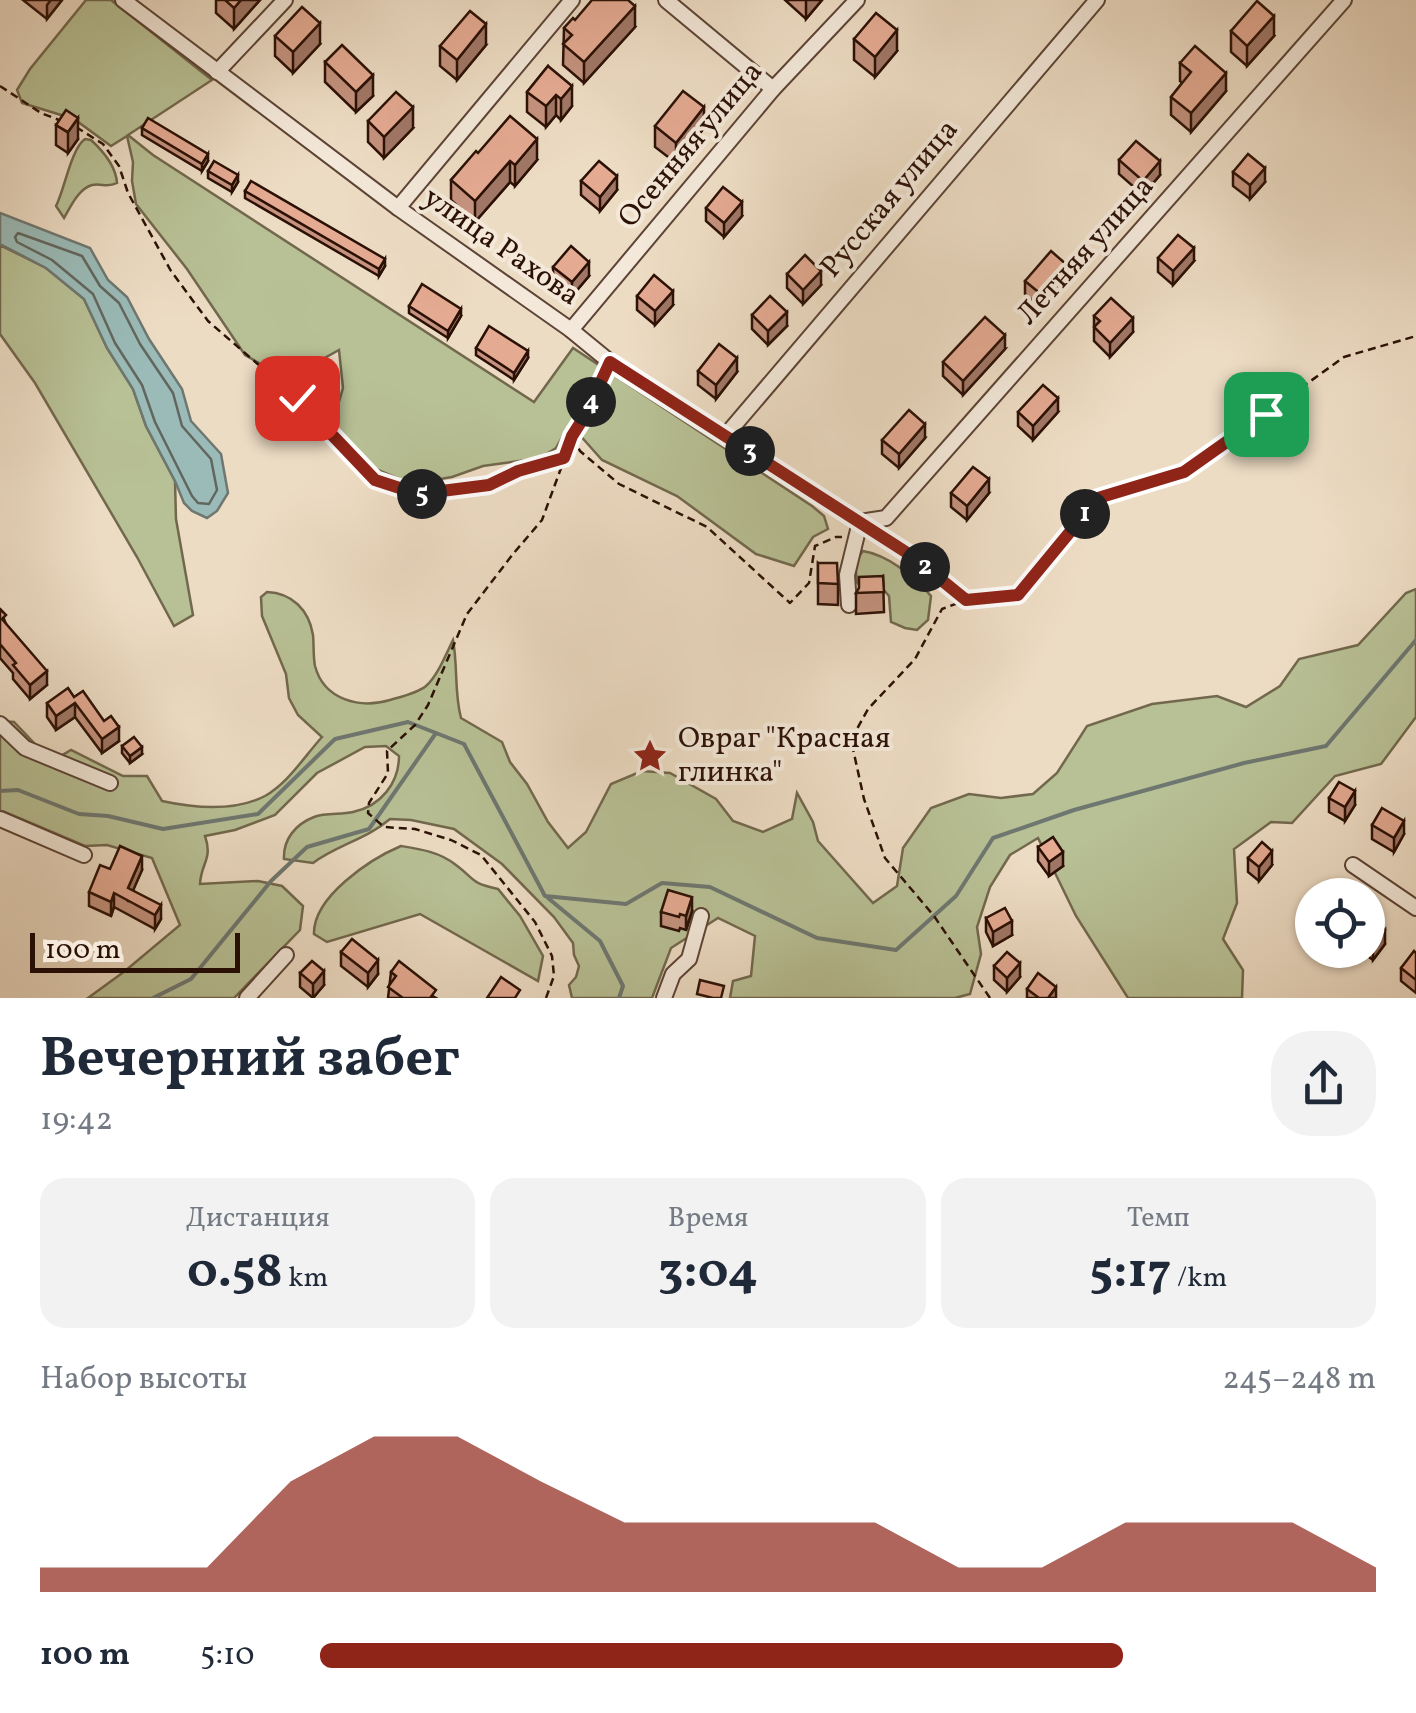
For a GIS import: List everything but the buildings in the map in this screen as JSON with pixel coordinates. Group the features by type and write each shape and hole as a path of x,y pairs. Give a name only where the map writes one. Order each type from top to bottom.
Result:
{"street":[{"name":"улица Рахова","path":"123,0 610,362 726,435 858,529"},
{"path":"217,72 285,0"},
{"path":"398,208 572,0"},
{"path":"666,0 772,89"},
{"name":"Осенняя улица","path":"571,330 772,89 857,0"},
{"name":"Русская улица","path":"726,435 1097,0"},
{"name":"Летняя улица","path":"858,529 886,518 1344,0"},
{"path":"848,605 847,574 858,529"},
{"path":"0,724 25,748 110,783"},
{"path":"0,819 84,855"},
{"path":"1353,865 1416,908"},
{"path":"664,998 673,974 688,959 701,916"},
{"path":"247,998 286,955"}],"path":[{"path":"0,86 41,113 78,128 103,144 119,166 128,193 171,271 208,321 297,398 375,480 418,494 489,485 518,471 564,458"},
{"path":"990,998 934,916 885,858 864,799 852,740 868,709 914,659 942,609 966,600 1018,595 1098,498 1184,472 1344,357 1416,336"},
{"path":"546,998 554,976 552,956 535,922 481,856 416,828 384,827 368,813 369,802 388,773 388,751 415,725 428,705 468,614 542,520 572,436 610,362"},
{"path":"572,436 580,451 619,484 707,527 790,603 809,583 815,546 858,529 912,556 966,600"}],"green space":[{"path":"86,0 111,0 212,80 128,135 153,155 534,402 573,348 812,506 824,516 828,529 813,537 794,566 756,554 677,496 602,460 570,424 556,448 540,458 483,466 452,477 411,484 371,467 332,426 343,388 339,350 310,366 280,375 245,355 187,269 136,204 127,136 111,146 74,119 22,103 17,90 30,69"},
{"path":"85,139 91,140 108,159 117,183 87,187 64,218 56,206 72,160"},
{"path":"0,245 46,268 84,299 107,348 133,389 146,426 175,481 176,519 193,615 174,626 35,383 0,334"},
{"path":"863,551 900,568 931,596 928,620 917,630 891,622 889,596 882,588 861,587 857,582 855,562"},
{"path":"1416,589 1416,717 1381,764 1335,776 1292,823 1271,822 1234,849 1237,903 1223,939 1243,970 1242,998 1128,998 1076,916 1038,838 1010,855 990,887 977,927 981,954 970,994 955,998 730,998 733,981 751,976 755,936 718,918 671,948 652,998 572,998 569,985 579,966 573,943 554,917 502,864 454,829 390,819 313,863 284,859 288,839 308,820 363,809 380,799 392,784 398,766 399,756 386,746 365,747 317,773 275,815 205,836 207,856 200,884 258,881 282,886 303,906 300,930 234,998 88,998 180,925 152,858 107,845 85,846 0,810 0,721 14,722 47,764 71,750 123,776 147,776 162,801 200,807 240,805 273,791 322,737 298,715 289,698 286,674 262,616 261,597 267,592 291,599 303,611 311,626 320,678 335,694 355,702 379,703 423,688 438,670 453,640 461,718 502,742 510,762 568,848 586,832 611,784 642,771 670,773 716,799 733,821 763,832 792,819 797,793 813,822 818,841 873,903 897,886 903,848 931,808 969,794 1001,798 1033,794 1057,773 1087,726 1152,704 1217,696 1246,707 1280,686 1299,659 1358,645 1406,593"},
{"path":"401,846 443,857 478,883 498,889 520,916 543,956 538,981 420,914 327,942 314,934 316,920 333,893 374,860"}],"water":[{"path":"0,213 90,248 108,280 127,297 182,389 191,421 221,454 228,493 217,511 207,518 184,503 146,426 133,389 107,348 84,299 46,268 0,244"}],"waterway":[{"path":"0,791 18,790 79,814 108,816 163,829 258,814 335,739 408,722 464,744 545,896 626,904 662,883 710,887 817,938 896,950 956,896 993,838 1074,810 1244,763 1326,746 1416,640"},
{"path":"153,998 191,979 271,881 307,847 369,829 436,733"},
{"path":"548,898 600,941 623,986 619,998"}],"place":[{"name":"Овраг \"Красная глинка\"","path":"650,756"}],"route":[{"path":"297,398 375,480 418,494 489,485 518,471 564,458 610,362 912,556 966,600 1018,595 1098,498 1184,472 1266,414"}]}
